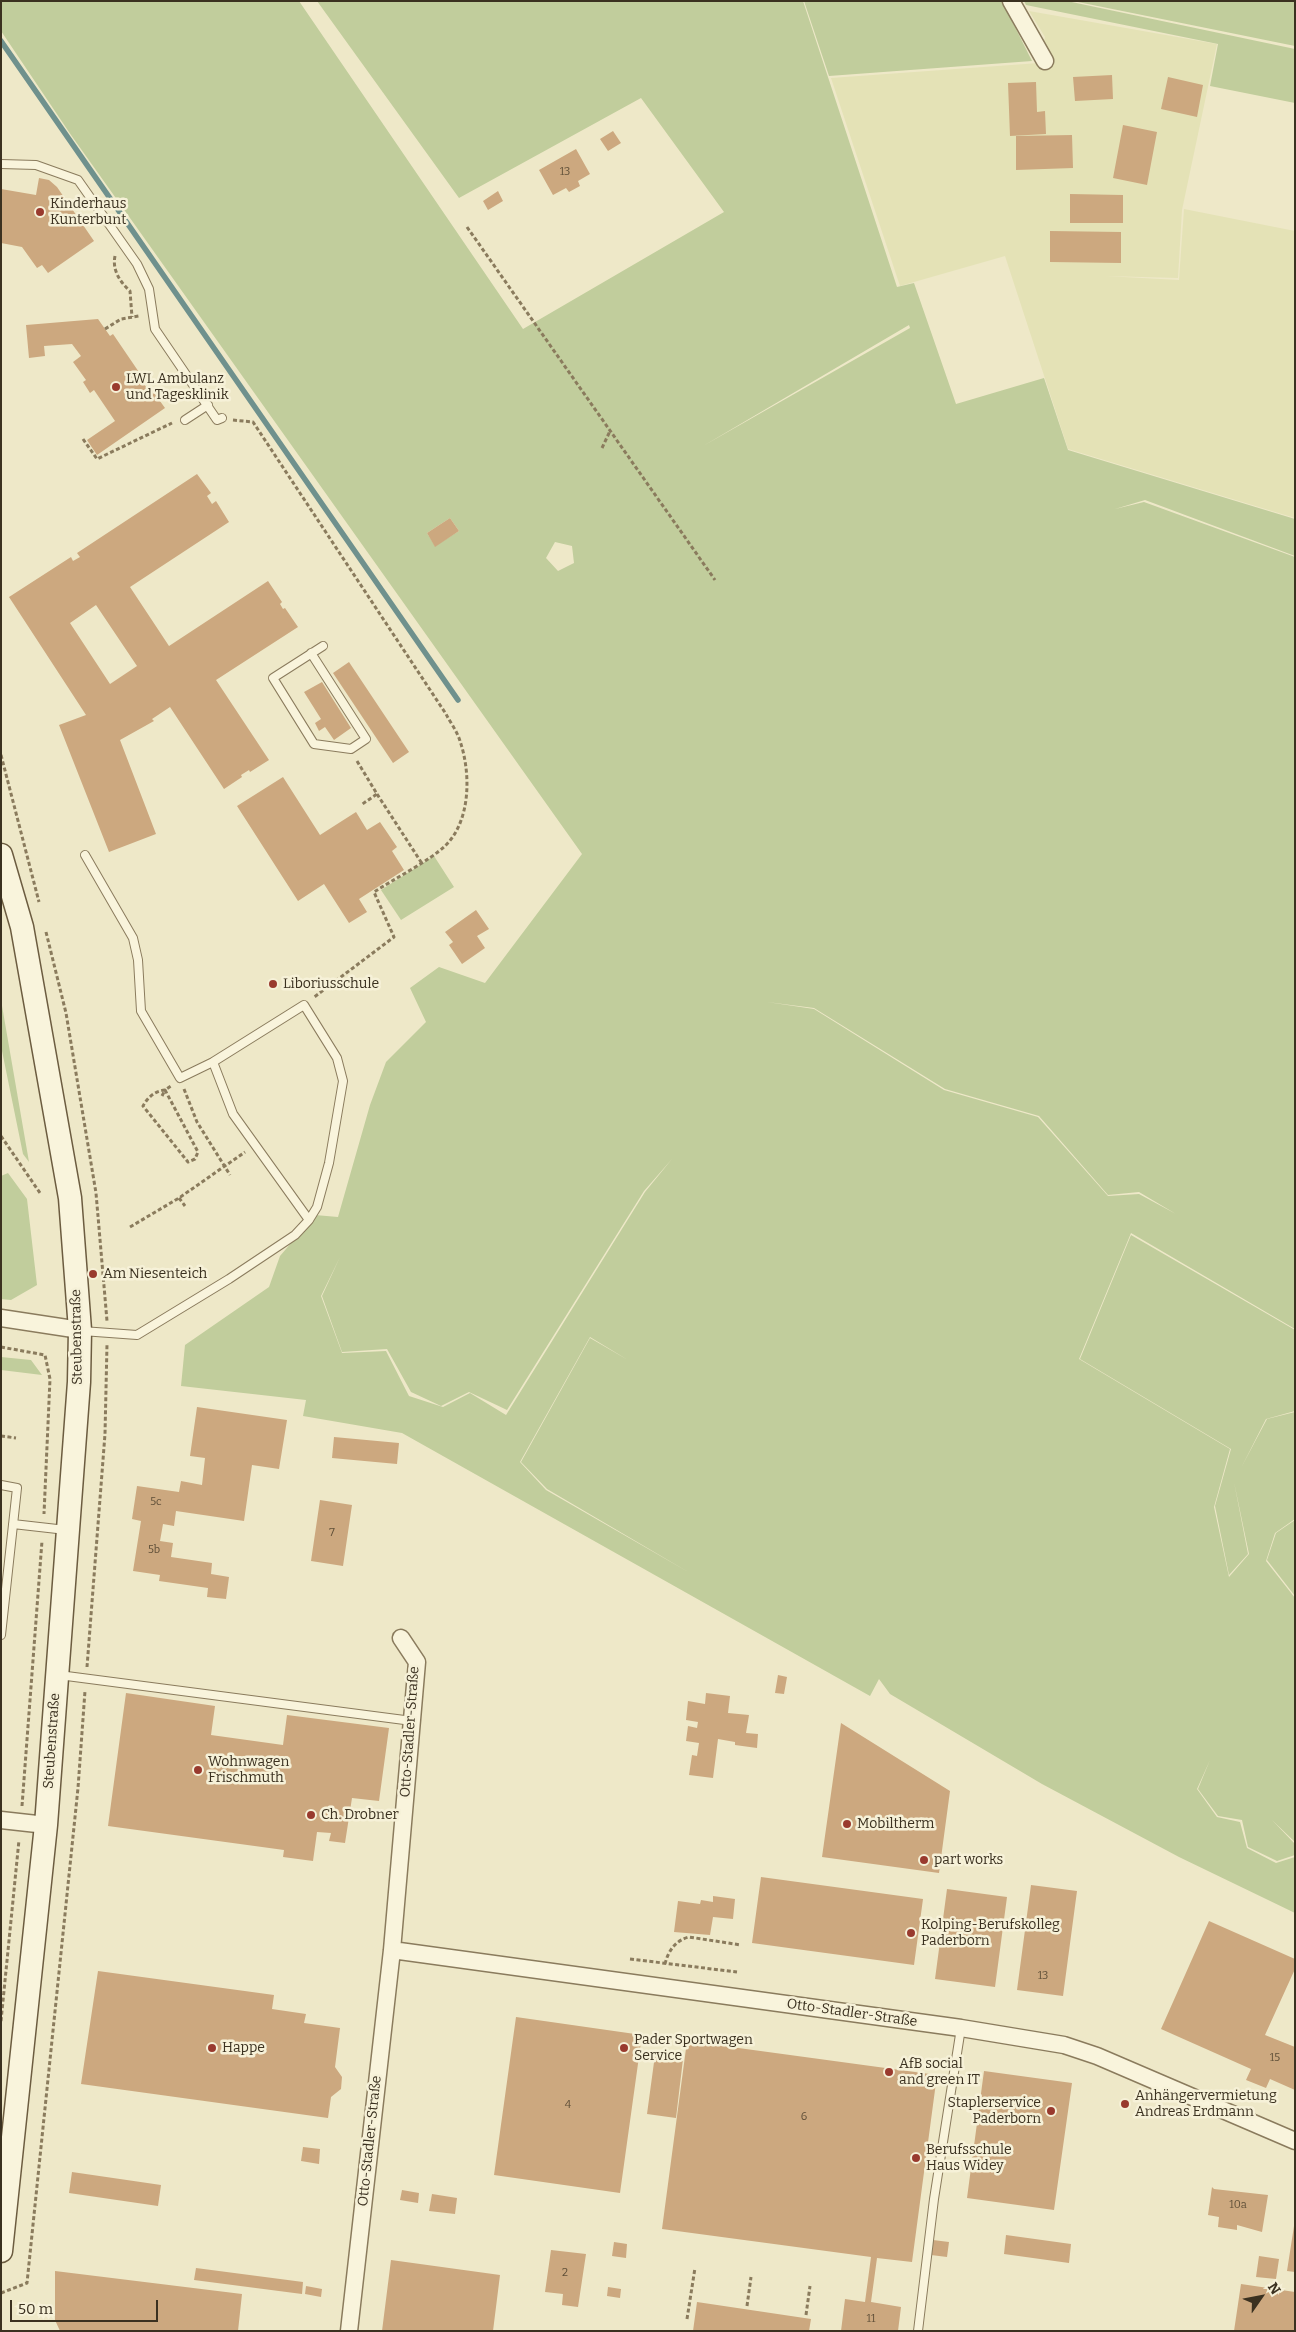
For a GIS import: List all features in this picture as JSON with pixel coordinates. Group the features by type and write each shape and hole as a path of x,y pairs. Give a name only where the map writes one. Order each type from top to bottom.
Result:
{"street":[{"path":"1011,1 1045,61"},
{"name":"Steubenstraße","path":"1,855 22,927 70,1198 80,1330 68,1530 46,1825 1,2251"},
{"path":"1,1318 80,1330"},
{"name":"Otto-Stadler-Straße","path":"349,2331 392,1950 417,1662 401,1638"},
{"path":"1,1820 46,1825"},
{"name":"Otto-Stadler-Straße","path":"392,1950 961,2028 1064,2045 1097,2056 1295,2141"}],"lane":[{"path":"1,164 36,165 78,180 136,264 149,289 155,329 217,420 222,418"},
{"path":"185,420 208,405"},
{"path":"311,653 366,739 351,749 314,744 274,678 311,653 323,646"},
{"path":"80,1330 108,1334 137,1335 229,1279 294,1235 309,1220 317,1207 331,1154 343,1081 337,1058 304,1005 213,1062 180,1078 140,1011 138,960 133,938 86,855"},
{"path":"213,1062 233,1114 309,1220"},
{"path":"1,1485 17,1488 1,1635"},
{"path":"13,1524 68,1530"},
{"path":"57,1675 412,1721"},
{"path":"918,2331 934,2199 961,2028"}],"path":[{"path":"467,227 715,580"},
{"path":"118,238 113,265 122,284 130,292 132,317"},
{"path":"105,329 121,319 152,314"},
{"path":"222,418 252,422 430,689 460,739 465,760 467,782 465,808 456,833 444,847 374,892 394,937 304,1005"},
{"path":"83,439 97,460 177,421 185,420"},
{"path":"602,448 610,431"},
{"path":"351,749 377,794 421,862"},
{"path":"361,805 377,794"},
{"path":"162,1096 165,1090 180,1078 197,1122 230,1175"},
{"path":"143,1106 147,1099 159,1091 165,1090"},
{"path":"143,1106 188,1162 195,1159 198,1152 165,1090"},
{"path":"143,1106 150,1104"},
{"path":"1,1136 40,1193"},
{"path":"130,1227 179,1198 255,1145"},
{"path":"179,1198 185,1206"},
{"path":"1,2293 27,2283 78,1788 105,1434 108,1334"},
{"path":"1,1348 45,1355 50,1379 43,1527 21,1822 1,2021"},
{"path":"1,1436 16,1438"},
{"path":"666,1964 673,1946 682,1938 689,1937 741,1945"},
{"path":"630,1959 737,1972"},
{"path":"687,2319 695,2268"},
{"path":"747,2306 751,2277"},
{"path":"806,2315 810,2286"}],"shaded area":[{"path":"1029,11 1217,44 1182,210 1178,278 1105,276 1179,280 1184,209 1295,231 1295,518 1068,449 1005,256 900,286 831,78 1039,63 1045,37"}],"green space":[{"path":"1,1 299,1 523,329 724,212 641,98 459,198 317,1 803,1 897,287 914,283 956,404 1044,378 1068,450 1295,519 1295,556 1145,500 1115,509 1144,502 1295,557 1295,1329 1131,1233 1079,1359 1230,1449 1214,1507 1229,1577 1249,1554 1234,1482 1248,1554 1229,1575 1215,1506 1231,1449 1080,1359 1131,1235 1295,1330 1295,1411 1266,1419 1241,1468 1267,1419 1295,1412 1295,1519 1275,1533 1266,1561 1295,1598 1295,1842 1272,1820 1295,1844 1295,1855 1277,1861 1248,1847 1242,1820 1218,1816 1198,1789 1210,1760 1197,1789 1217,1817 1240,1822 1247,1848 1276,1863 1295,1857 1295,1913 1179,1857 1042,1784 890,1694 879,1679 870,1696 402,1433 303,1416 306,1400 181,1386 185,1345 269,1287 280,1256 315,1215 338,1217 370,1105 386,1062 426,1022 410,988 439,967 485,983 582,854 71,135 1,31","holes":["909,325 910,328 703,446","450,518 459,531 435,546 427,533","555,542 572,546 574,563 558,571 546,558","767,1002 814,1008 945,1089 1039,1116 1108,1195 1139,1192 1176,1214 1139,1194 1108,1196 1038,1117 944,1090 814,1009","672,1159 645,1192 506,1415 470,1393 443,1407 409,1396 386,1351 342,1353 321,1296 340,1257 322,1296 342,1352 387,1349 411,1392 441,1406 469,1392 507,1410 644,1191","590,1337 628,1360 590,1338 521,1462 547,1489 690,1573 546,1490 520,1462"]},
{"path":"804,1 1002,1 1032,61 829,76"},
{"path":"1024,1 1067,1 1295,49 1295,103 1210,86 1218,44 1026,5"},
{"path":"1073,1 1295,1 1295,46"},
{"path":"434,856 454,887 401,920 381,890"},
{"path":"1,1000 29,1162 23,1154 1,1046"},
{"path":"8,1173 27,1199 37,1285 11,1300 1,1299 1,1176"},
{"path":"1,1357 31,1360 42,1375 1,1370"},
{"path":"1295,1520 1295,1596 1267,1560 1276,1533"}],"building":[{"path":"1112,75 1113,99 1075,101 1073,77"},
{"path":"1168,77 1203,85 1197,117 1161,109"},
{"path":"1036,82 1037,112 1045,111 1046,134 1010,136 1008,83"},
{"path":"1123,125 1157,132 1147,185 1113,178"},
{"path":"613,131 621,143 608,151 600,139"},
{"path":"1072,135 1073,168 1016,170 1016,136"},
{"path":"576,149 590,174 578,181 580,186 569,192 566,188 553,195 539,170"},
{"path":"39,178 49,180 57,187 94,241 48,273 42,265 37,268 22,247 1,243 1,189 36,195"},
{"path":"498,191 503,201 488,210 483,201"},
{"path":"1070,194 1123,195 1123,223 1070,223"},
{"path":"1050,231 1121,232 1121,263 1050,262"},
{"name":"LWL Ambulanz und Tagesklinik","path":"98,319 110,336 113,334 145,381 143,383 150,392 152,390 165,408 97,455 87,440 115,421 94,390 90,393 83,382 86,380 73,362 81,356 72,344 44,346 45,356 29,358 26,325"},
{"path":"197,474 211,493 207,496 212,504 216,501 229,522 130,587 169,646 268,581 282,602 280,604 283,609 285,608 298,627 216,680 269,760 250,772 249,770 241,775 242,777 224,789 170,707 152,719 154,721 120,740 156,834 109,852 59,725 86,715 9,597 71,557 73,561 80,557 77,553","holes":["96,605 137,666 110,684 70,623"]},
{"path":"450,518 459,531 435,547 427,533"},
{"path":"349,662 409,752 393,763 333,673"},
{"path":"322,682 351,728 334,740 325,727 319,731 315,723 321,719 304,692"},
{"path":"283,777 320,835 356,812 367,830 380,822 397,847 392,851 404,870 359,899 367,912 349,923 324,884 298,901 237,806"},
{"path":"476,910 489,929 477,936 485,948 462,964 449,945 453,942 445,932"},
{"path":"197,1407 287,1420 279,1469 252,1465 244,1521 176,1511 174,1526 163,1524 160,1541 173,1543 171,1557 212,1563 211,1574 229,1577 226,1599 207,1597 208,1588 159,1581 160,1575 133,1571 141,1521 132,1519 137,1486 179,1492 181,1481 202,1485 205,1458 190,1456"},
{"path":"334,1437 399,1443 397,1464 332,1458"},
{"path":"320,1500 352,1505 343,1566 311,1561"},
{"path":"778,1675 787,1677 784,1694 775,1693"},
{"path":"126,1693 215,1706 211,1735 283,1745 287,1715 389,1728 379,1801 352,1798 345,1843 329,1841 331,1833 317,1832 313,1861 283,1857 284,1850 108,1826"},
{"path":"706,1693 730,1696 728,1713 749,1715 746,1733 758,1734 757,1748 735,1745 735,1742 718,1739 713,1778 689,1775 692,1755 697,1756 699,1743 686,1741 688,1726 697,1728 698,1722 686,1720 688,1701 705,1704"},
{"path":"841,1723 950,1791 939,1873 822,1857"},
{"path":"761,1877 923,1899 914,1965 752,1943"},
{"path":"1031,1885 1077,1891 1063,1996 1017,1990"},
{"path":"947,1889 1007,1897 995,1987 935,1979"},
{"path":"713,1896 735,1899 733,1919 713,1917 710,1935 674,1932 678,1901 700,1904 701,1900 713,1902"},
{"path":"1209,1921 1295,1959 1295,1969 1265,2035 1295,2047 1295,2090 1270,2079 1266,2088 1246,2080 1251,2069 1161,2029"},
{"name":"Happe","path":"98,1971 274,1995 272,2009 306,2014 304,2023 340,2028 335,2067 342,2077 341,2089 331,2097 328,2118 81,2084"},
{"path":"516,2017 642,2035 620,2193 494,2175"},
{"path":"687,2041 937,2075 912,2262 877,2258 871,2302 901,2307 898,2331 841,2331 845,2299 865,2302 871,2257 662,2229"},
{"path":"655,2055 683,2059 676,2118 647,2114"},
{"path":"984,2071 1072,2083 1054,2210 967,2198"},
{"path":"303,2147 320,2149 319,2164 301,2161"},
{"path":"72,2172 161,2185 158,2206 69,2193"},
{"path":"1212,2187 1214,2189 1268,2195 1262,2232 1237,2225 1237,2230 1218,2227 1219,2217 1208,2215"},
{"path":"402,2190 419,2193 418,2203 400,2200"},
{"path":"432,2194 457,2198 455,2214 429,2211"},
{"path":"1295,2226 1295,2272 1287,2271"},
{"path":"1006,2235 1071,2244 1069,2263 1004,2254"},
{"path":"933,2240 949,2242 947,2257 931,2255"},
{"path":"614,2242 627,2244 626,2258 612,2256"},
{"path":"551,2250 586,2254 578,2307 562,2305 563,2294 545,2292"},
{"path":"1259,2256 1279,2259 1276,2279 1256,2277"},
{"path":"391,2260 500,2275 493,2331 382,2331"},
{"path":"196,2268 303,2282 302,2294 194,2280"},
{"path":"55,2271 242,2294 238,2331 60,2331 55,2320"},
{"path":"1241,2284 1295,2292 1295,2331 1234,2331"},
{"path":"306,2286 322,2289 321,2297 305,2294"},
{"path":"608,2287 621,2289 620,2298 607,2296"},
{"path":"697,2302 811,2319 809,2331 693,2331"}],"waterway":[{"path":"1,41 458,700"}],"place":[{"name":"Kinderhaus Kunterbunt","path":"40,212"},
{"name":"LWL Ambulanz und Tagesklinik","path":"116,387"},
{"name":"Liboriusschule","path":"273,984"},
{"name":"Am Niesenteich","path":"93,1274"},
{"name":"Wohnwagen Frischmuth","path":"198,1770"},
{"name":"Ch. Drobner","path":"311,1815"},
{"name":"Mobiltherm","path":"847,1824"},
{"name":"part works","path":"924,1860"},
{"name":"Kolping-Berufskolleg Paderborn","path":"911,1933"},
{"name":"Happe","path":"212,2048"},
{"name":"Pader Sportwagen Service","path":"624,2048"},
{"name":"AfB social and green IT","path":"889,2072"},
{"name":"Anhängervermietung Andreas Erdmann","path":"1125,2104"},
{"name":"Staplerservice Paderborn","path":"1051,2111"},
{"name":"Berufsschule Haus Widey","path":"916,2158"}]}
